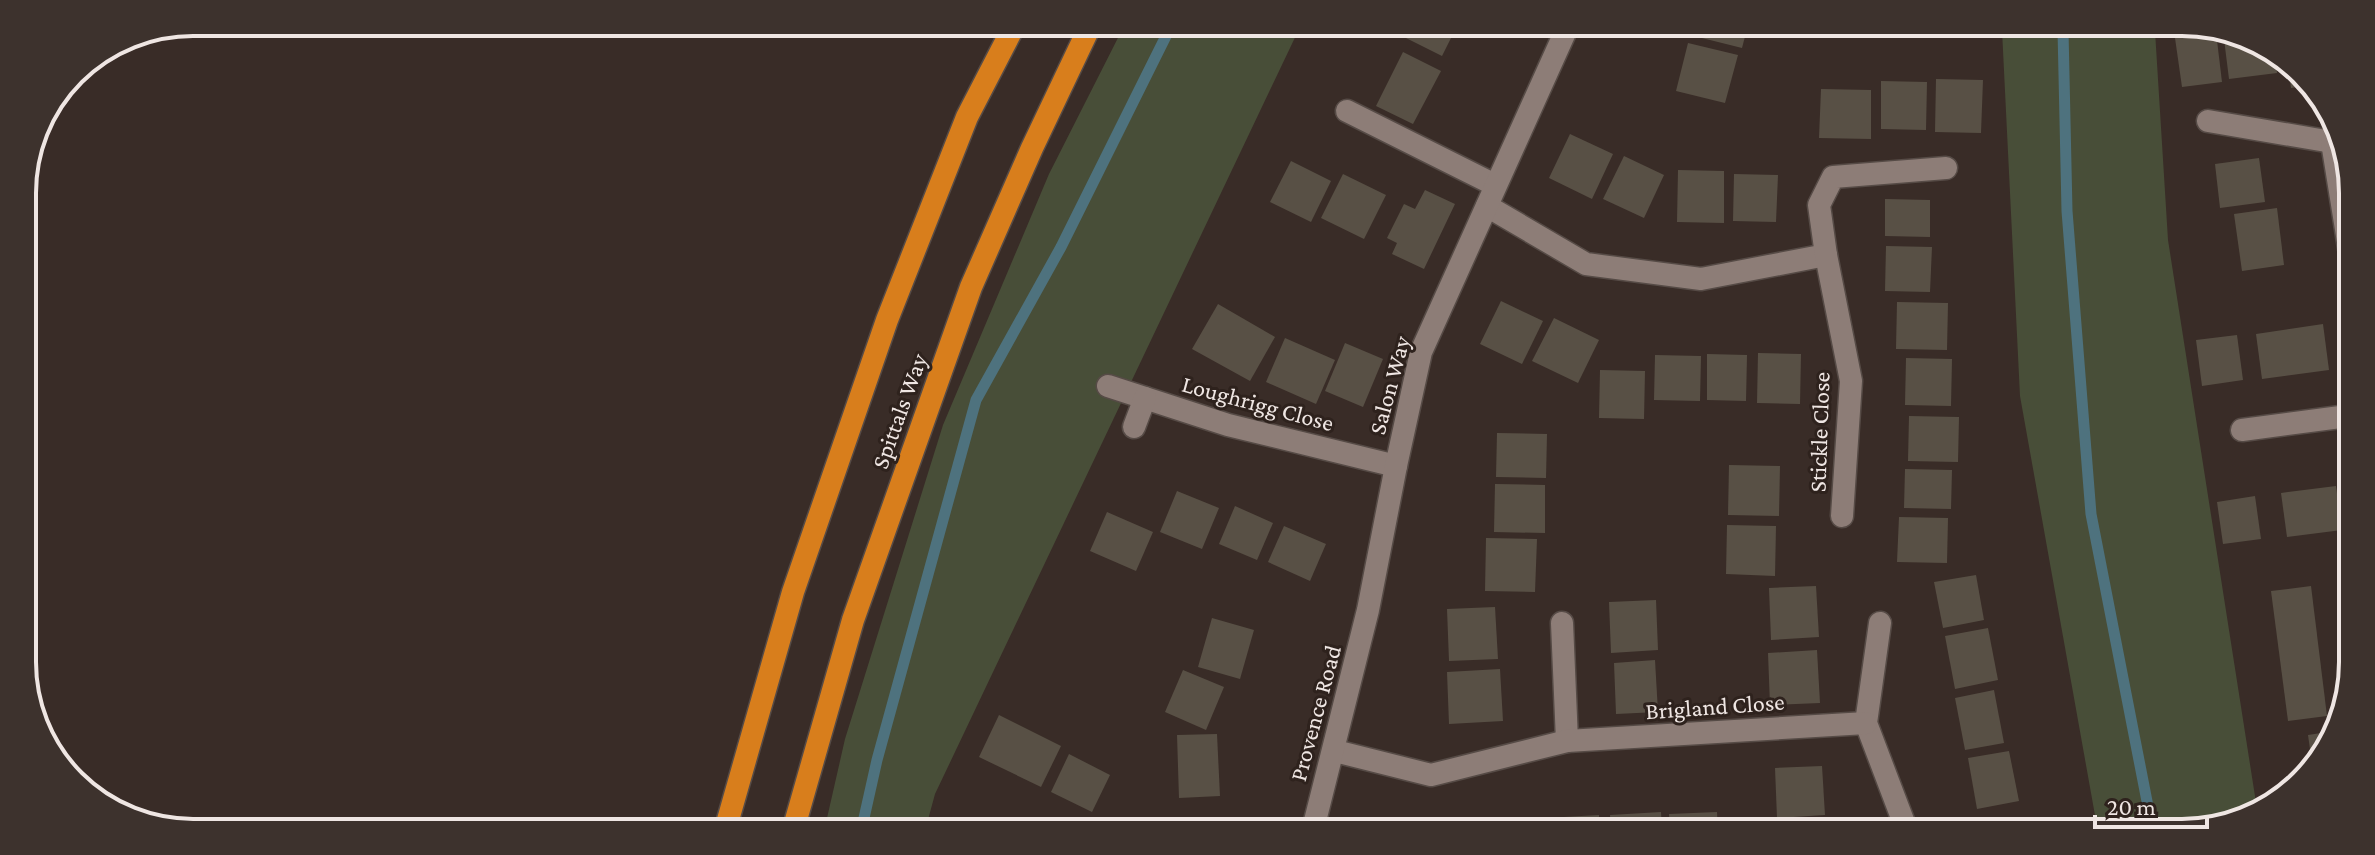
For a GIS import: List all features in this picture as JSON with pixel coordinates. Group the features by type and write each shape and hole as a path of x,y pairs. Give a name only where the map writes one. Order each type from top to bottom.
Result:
{"highway":[{"name":"Spittals Way","path":"728,819 793,592 887,320 967,117 1009,36"},
{"name":"Spittals Way","path":"796,819 853,620 971,287 1085,36"}],"street":[{"name":"Salon Way","path":"1368,610 1421,352 1563,36"},
{"path":"1347,111 1495,185"},
{"path":"2208,121 2330,140"},
{"name":"Stickle Close","path":"1842,516 1851,381 1819,205 1833,177 1946,168"},
{"path":"1487,206 1586,264 1701,279 1826,255"},
{"name":"Loughrigg Close","path":"1108,386 1228,425 1396,466"},
{"path":"1134,427 1145,398"},
{"path":"2242,430 2339,417"},
{"name":"Provence Road","path":"1314,819 1335,751 1368,610"},
{"path":"1562,623 1567,741"},
{"path":"1880,623 1866,723 1902,819"},
{"name":"Brigland Close","path":"1335,751 1431,775 1567,741 1866,723"}],"green space":[{"path":"1119,36 1296,36 935,794 928,819 827,819 845,739 943,425 1049,174"},
{"path":"2002,36 2155,36 2168,240 2256,801 2223,814 2193,819 2096,819 2020,396"}],"building":[{"path":"1404,36 1452,36 1442,56"},
{"path":"1694,36 1745,36 1742,48"},
{"path":"2193,36 2217,40 2222,82 2182,87 2175,38"},
{"path":"2224,42 2252,52 2276,67 2277,73 2229,79"},
{"path":"1688,43 1738,55 1725,103 1676,91"},
{"path":"1403,52 1441,71 1413,124 1376,106"},
{"path":"1936,79 1983,80 1981,133 1935,132"},
{"path":"1881,81 1927,82 1926,130 1881,129"},
{"path":"1821,89 1871,90 1871,139 1819,138"},
{"path":"1570,134 1613,154 1592,199 1549,178"},
{"path":"1624,156 1664,175 1644,218 1603,199"},
{"path":"2259,158 2265,202 2220,208 2215,164"},
{"path":"1291,161 1331,181 1311,222 1270,202"},
{"path":"1678,170 1724,171 1724,223 1677,222"},
{"path":"1343,174 1386,195 1364,239 1321,218"},
{"path":"1734,174 1778,175 1776,222 1733,221"},
{"path":"1425,190 1455,204 1424,269 1392,254 1397,243 1387,238 1404,204 1415,209"},
{"path":"1885,199 1930,200 1930,237 1885,236"},
{"path":"2277,208 2284,265 2242,271 2234,214"},
{"path":"1886,246 1932,247 1930,292 1885,291"},
{"path":"1501,301 1543,321 1522,364 1480,344"},
{"path":"1897,302 1948,303 1947,350 1896,349"},
{"path":"1218,304 1275,337 1250,381 1192,349"},
{"path":"1554,318 1599,340 1578,383 1532,361"},
{"path":"2323,324 2329,370 2262,379 2256,334"},
{"path":"2237,335 2243,380 2202,386 2196,340"},
{"path":"1285,338 1335,360 1316,404 1266,382"},
{"path":"1345,343 1383,359 1363,407 1325,391"},
{"path":"1758,353 1801,354 1800,404 1757,403"},
{"path":"1707,354 1747,355 1746,401 1707,400"},
{"path":"1655,355 1701,356 1700,401 1654,400"},
{"path":"1906,358 1952,359 1951,406 1905,405"},
{"path":"1600,370 1645,371 1644,419 1599,418"},
{"path":"1909,416 1959,417 1958,462 1908,461"},
{"path":"1497,433 1547,434 1546,478 1496,477"},
{"path":"1729,465 1780,466 1779,516 1728,515"},
{"path":"1905,469 1952,470 1951,509 1904,508"},
{"path":"1495,484 1545,485 1545,533 1494,532"},
{"path":"2336,486 2339,530 2287,537 2281,493"},
{"path":"1177,491 1219,508 1202,549 1160,532"},
{"path":"2255,496 2261,539 2223,544 2217,502"},
{"path":"1235,506 1273,523 1257,560 1219,544"},
{"path":"1107,512 1153,532 1136,571 1090,551"},
{"path":"1899,517 1948,518 1947,563 1897,562"},
{"path":"1727,525 1776,526 1775,576 1726,574"},
{"path":"1284,526 1326,544 1310,581 1268,562"},
{"path":"1486,538 1537,539 1535,592 1485,591"},
{"path":"1976,575 1984,620 1943,628 1934,582"},
{"path":"1816,586 1819,637 1771,640 1769,588"},
{"path":"2311,586 2327,716 2288,721 2271,591"},
{"path":"1656,600 1658,650 1611,653 1609,602"},
{"path":"1495,607 1498,659 1449,661 1447,609"},
{"path":"1212,618 1254,630 1240,679 1198,667"},
{"path":"1988,628 1998,680 1955,689 1945,636"},
{"path":"1817,650 1820,703 1770,705 1768,653"},
{"path":"1655,660 1658,712 1616,714 1614,663"},
{"path":"1500,669 1503,721 1449,724 1447,672"},
{"path":"1183,670 1224,687 1206,730 1165,712"},
{"path":"1994,690 2004,743 1965,750 1955,698"},
{"path":"999,715 1061,746 1041,787 979,757"},
{"path":"2323,733 2311,753 2308,735"},
{"path":"1217,734 1220,796 1179,798 1177,735"},
{"path":"2009,751 2019,801 1977,809 1968,758"},
{"path":"1069,754 1110,775 1092,812 1051,792"},
{"path":"1822,766 1825,815 1777,818 1775,768"},
{"path":"1661,812 1661,819 1610,819 1610,815"},
{"path":"1717,812 1717,819 1669,819 1669,814"},
{"path":"1599,815 1599,819 1546,818"}],"waterway":[{"path":"864,819 877,760 976,400 1061,247 1166,36"},
{"path":"2063,36 2067,211 2091,514 2150,819"}]}
